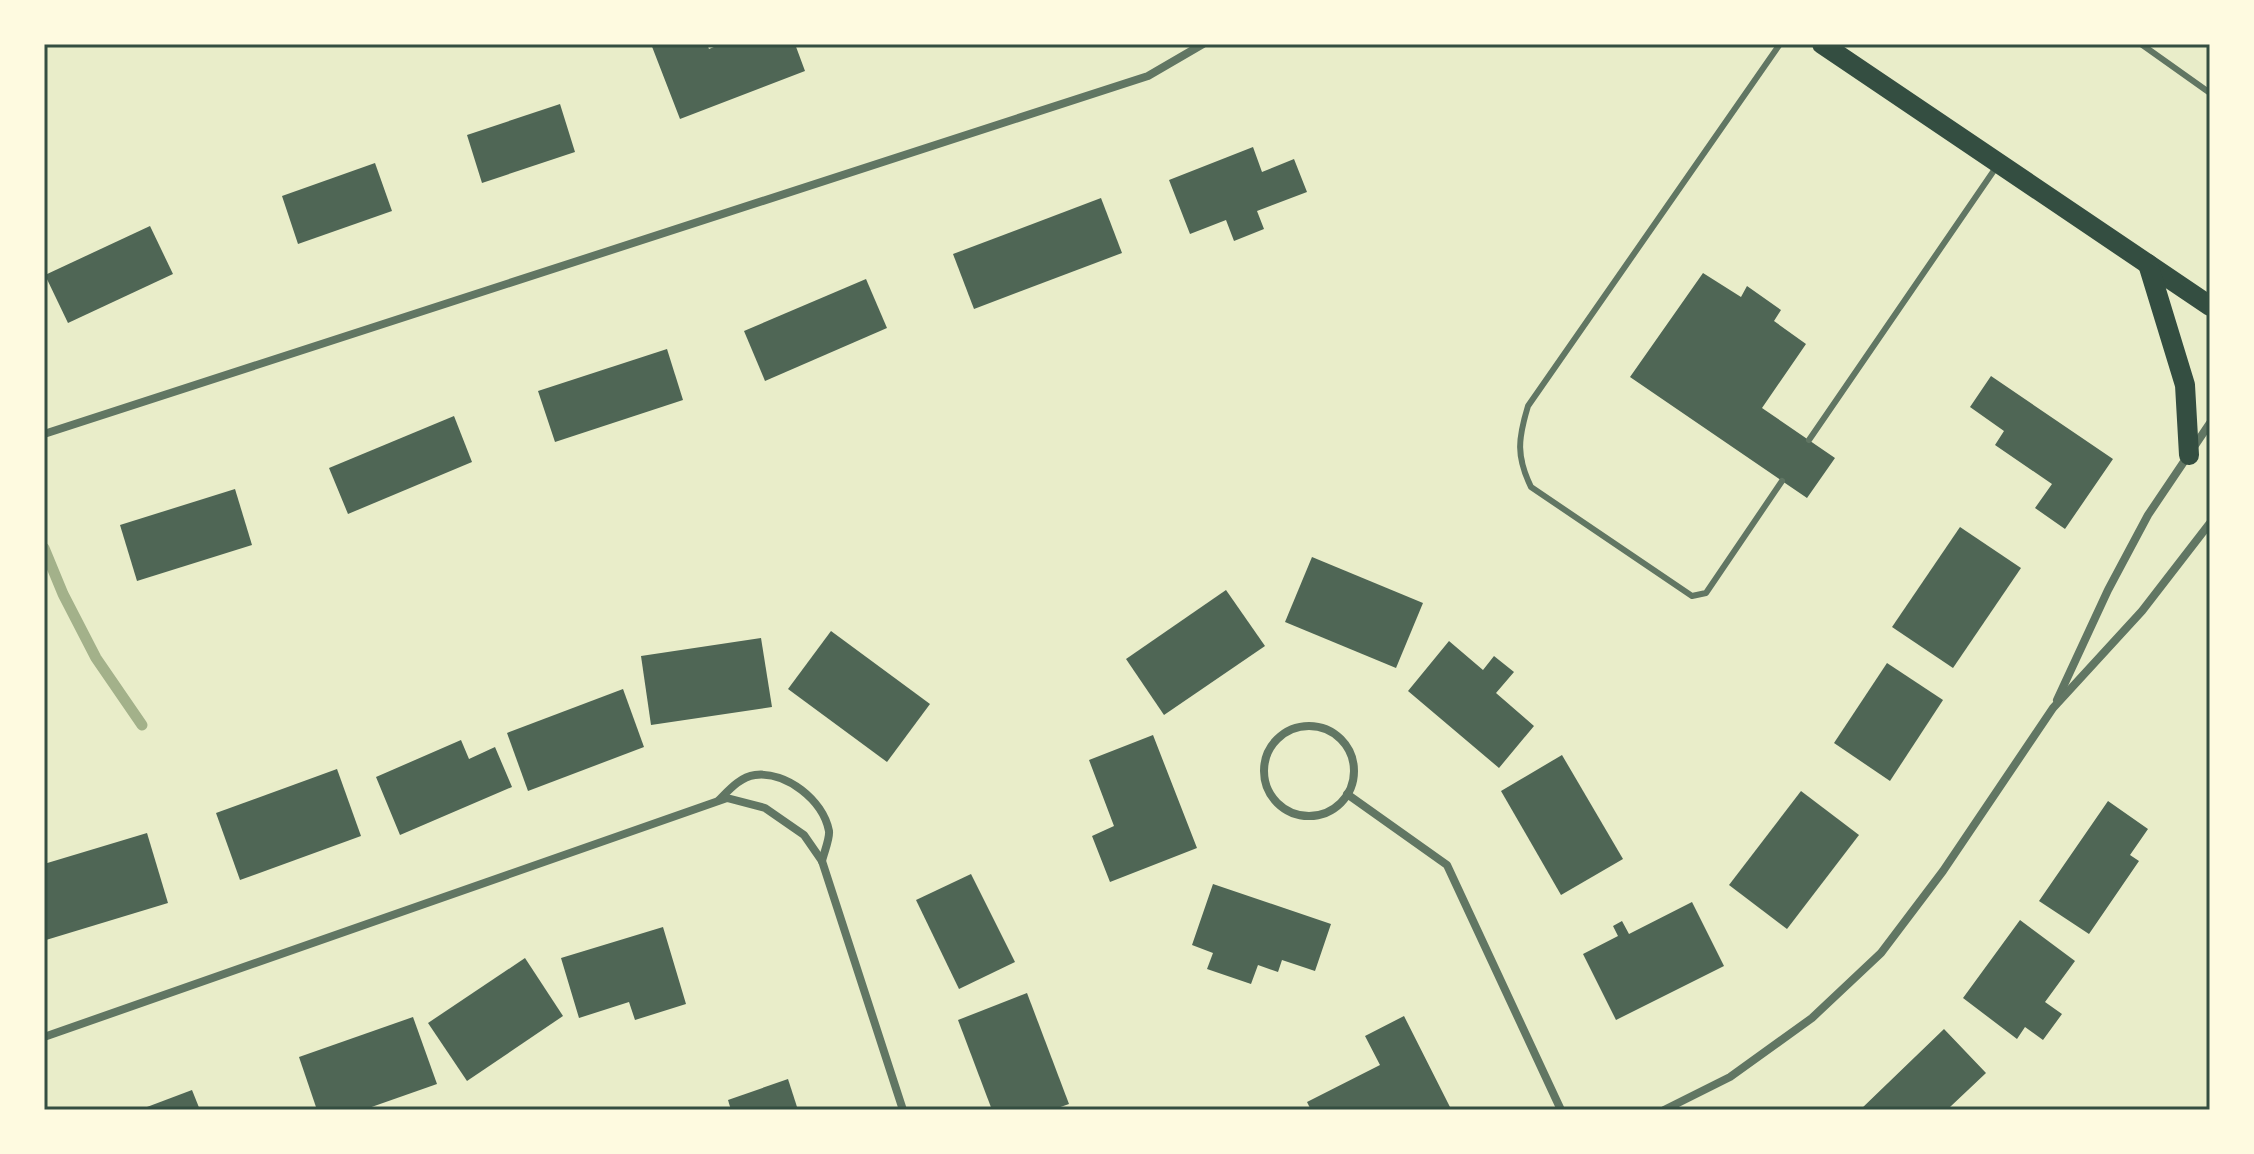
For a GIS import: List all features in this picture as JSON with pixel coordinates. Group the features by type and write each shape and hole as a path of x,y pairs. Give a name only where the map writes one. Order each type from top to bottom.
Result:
{"main road":[{"path":"1822,44 2210,306"},
{"path":"2148,264 2185,385 2189,455"}],"street":[{"path":"44,434 1148,76 1203,44"},
{"path":"2053,708 2108,590 2141,528 2210,423"},
{"path":"1664,1110 1730,1077 1789,1035 1812,1018 1881,953 1943,871 2053,708 2142,611 2210,523"},
{"path":"1308,726 1323,728 1336,735 1347,746 1353,760 1354,775 1347,794 1343,802 1331,811 1317,816 1288,812 1276,803 1264,777 1264,762 1270,748 1280,736 1308,726"},
{"path":"716,802 739,782 754,775 791,782 818,806 829,833 822,861"},
{"path":"1347,794 1447,865 1561,1110"},
{"path":"44,1037 727,798 765,808 804,835 822,861 903,1110"}],"lane":[{"path":"1780,44 1528,406 1519,435 1521,466 1531,487 1692,596 1706,593 1782,481"},
{"path":"2141,44 2210,93"},
{"path":"1809,440 1999,163"}],"building":[{"path":"651,44 707,44 709,49 721,44 795,44 805,71 680,119"},
{"path":"560,104 575,152 482,183 467,135"},
{"path":"1253,147 1262,172 1294,159 1307,192 1257,211 1264,229 1234,241 1226,220 1190,234 1169,180"},
{"path":"375,163 392,211 298,244 282,196"},
{"path":"1101,198 1122,253 974,309 953,254"},
{"path":"150,226 173,274 68,323 45,275"},
{"path":"1703,273 1741,297 1747,286 1781,310 1774,321 1806,344 1762,408 1835,458 1807,498 1630,377"},
{"path":"866,279 887,328 765,381 744,331"},
{"path":"667,349 683,400 555,442 538,391"},
{"path":"1991,376 2113,459 2065,529 2035,508 2052,484 1995,445 2004,431 1970,407"},
{"path":"454,416 472,462 348,514 329,468"},
{"path":"235,489 252,545 137,581 120,525"},
{"path":"1960,527 2021,568 1953,668 1892,627"},
{"path":"1312,557 1423,603 1396,668 1285,622"},
{"path":"1226,590 1265,646 1164,715 1126,659"},
{"path":"831,631 930,704 887,762 788,689"},
{"path":"761,638 772,707 651,725 641,656"},
{"path":"1449,641 1483,670 1494,656 1514,672 1496,693 1534,726 1499,768 1408,691"},
{"path":"1887,663 1943,700 1890,781 1834,743"},
{"path":"623,689 644,747 528,791 507,733"},
{"path":"1153,735 1197,848 1110,882 1092,836 1114,826 1089,760"},
{"path":"461,740 469,759 495,747 512,787 400,835 376,777"},
{"path":"1562,755 1623,859 1561,895 1501,791"},
{"path":"337,769 361,836 240,880 216,813"},
{"path":"1801,791 1859,835 1787,929 1729,885"},
{"path":"2108,801 2148,829 2130,855 2139,861 2089,934 2039,901"},
{"path":"147,833 168,903 46,940 44,864"},
{"path":"971,874 1015,962 959,989 916,900"},
{"path":"1213,884 1331,924 1315,971 1282,960 1278,972 1258,965 1251,984 1207,969 1213,953 1192,945"},
{"path":"1692,902 1724,966 1616,1020 1583,954 1618,936 1613,926 1622,921 1629,934"},
{"path":"2020,920 2075,961 2045,1002 2062,1014 2043,1040 2025,1027 2017,1039 1963,998"},
{"path":"663,927 686,1004 635,1020 629,1002 579,1018 561,958"},
{"path":"525,958 563,1016 467,1081 428,1023"},
{"path":"1027,993 1069,1104 1052,1110 992,1110 958,1020"},
{"path":"1404,1016 1451,1109 1311,1110 1307,1102 1380,1065 1365,1036"},
{"path":"413,1017 437,1084 363,1110 317,1110 299,1057"},
{"path":"1944,1029 1986,1073 1950,1107 1953,1110 1860,1110"},
{"path":"788,1079 798,1110 731,1110 728,1100"},
{"path":"192,1090 200,1110 139,1110"}],"waterway":[{"path":"44,548 63,594 96,658 142,725"}]}
